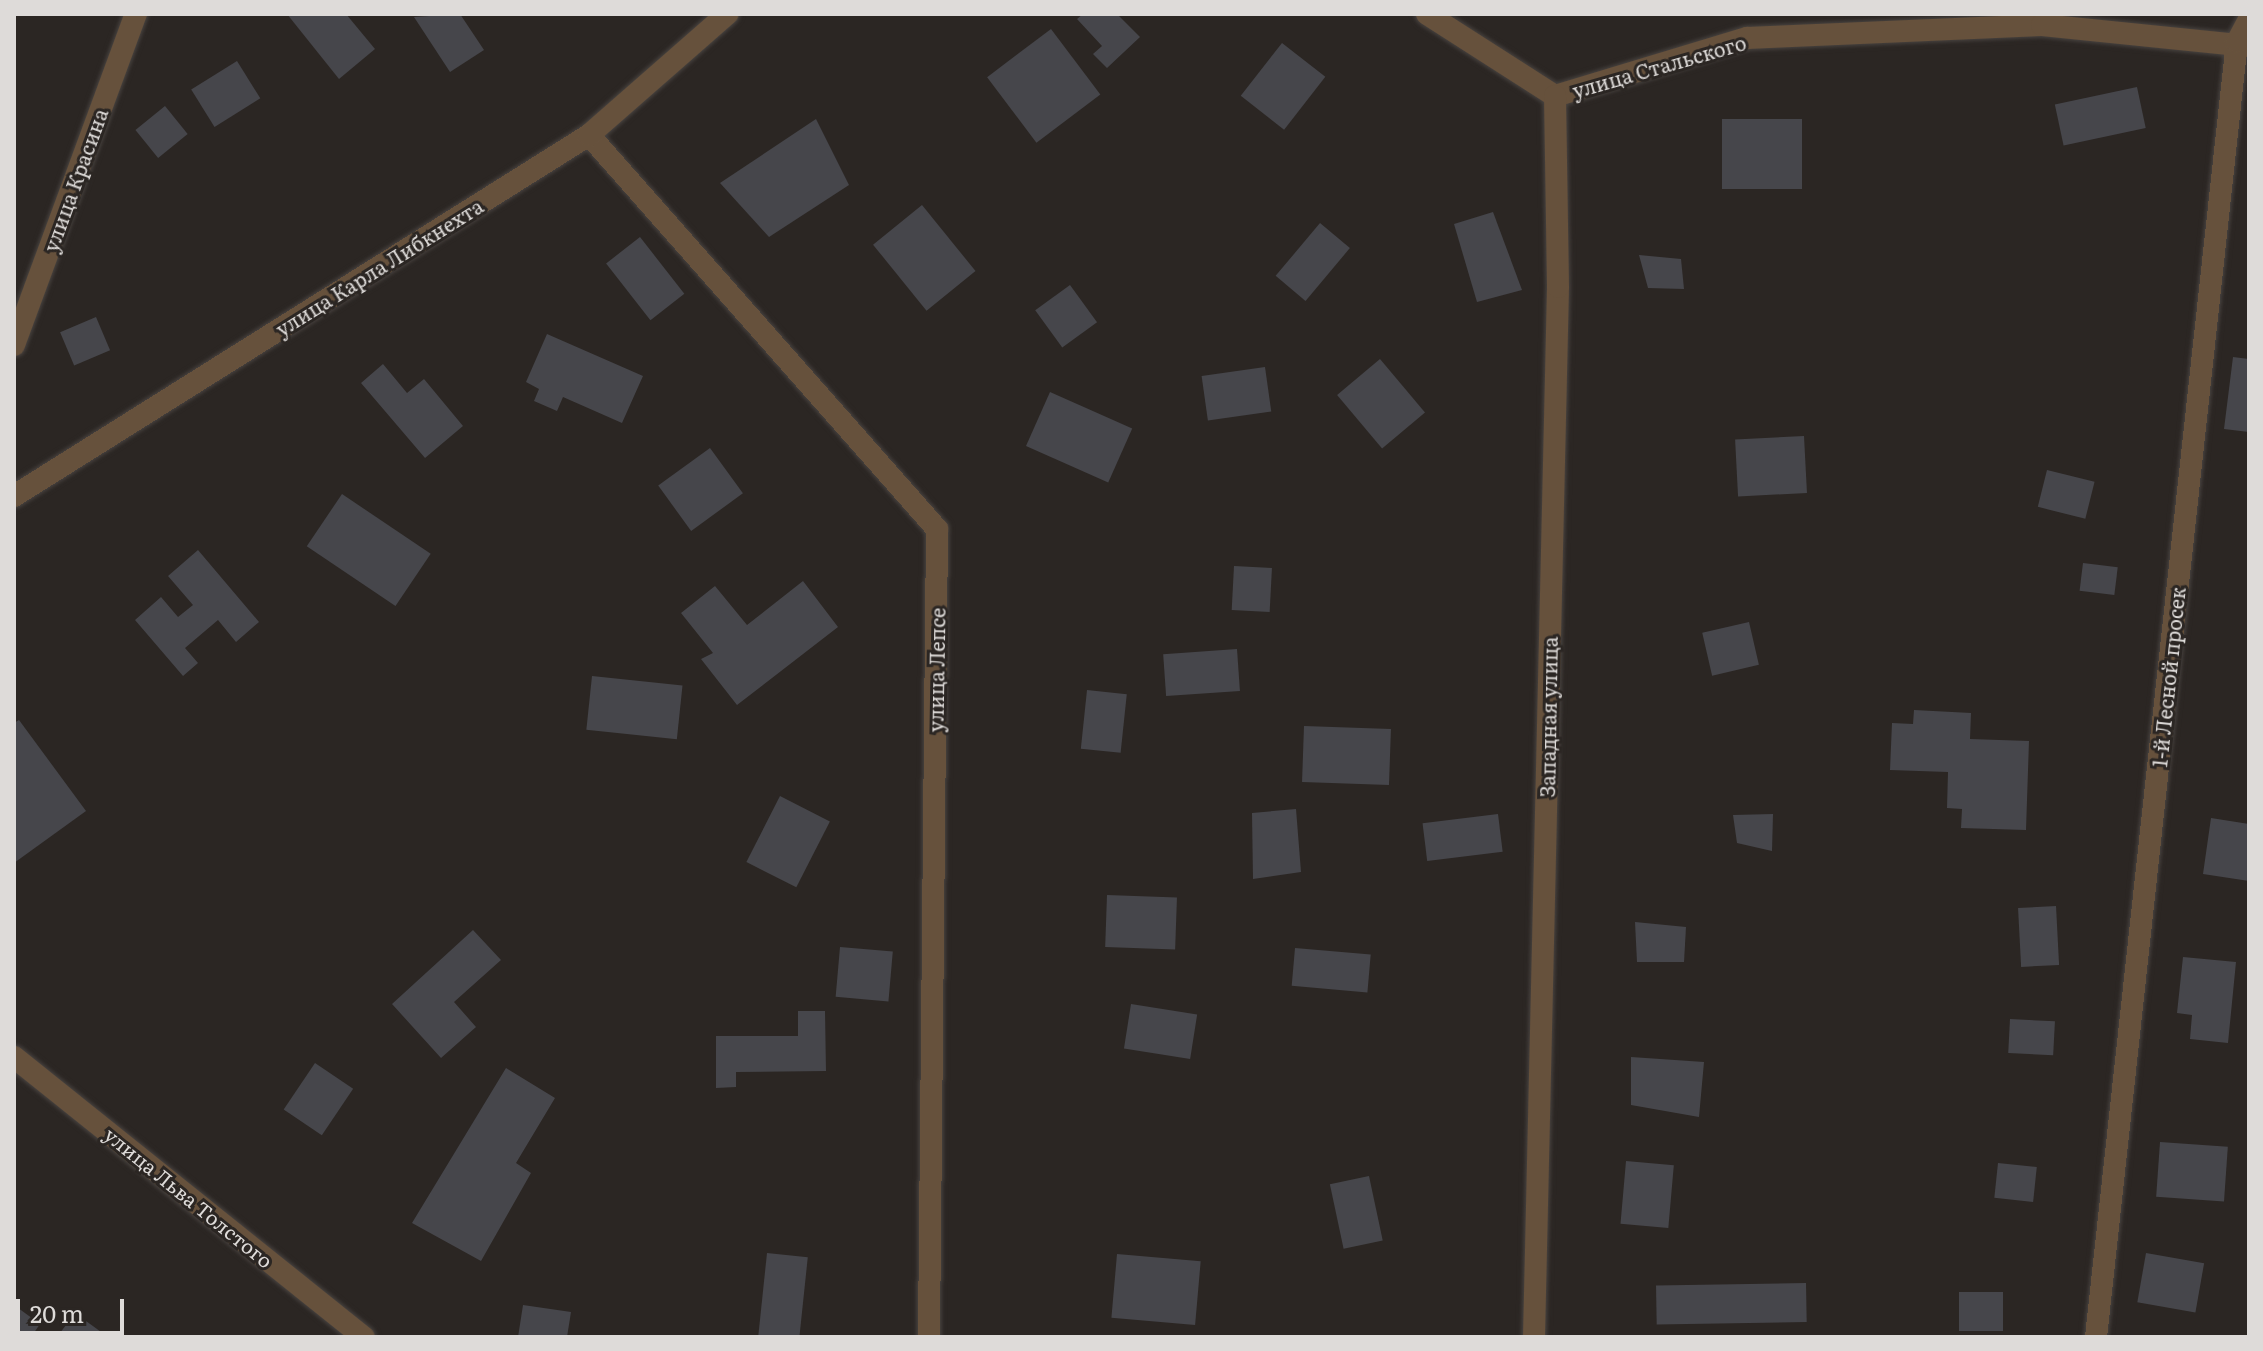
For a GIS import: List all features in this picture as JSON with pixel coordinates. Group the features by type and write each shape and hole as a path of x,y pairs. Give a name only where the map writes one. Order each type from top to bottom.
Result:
{"street":[{"name":"улица Красина","path":"14,345 136,14"},
{"name":"улица Карла Либкнехта","path":"14,496 589,135 727,14"},
{"name":"улица Стальского","path":"1427,14 1555,96 1747,38 2042,25 2243,44"},
{"name":"1-й Лесной просек","path":"2096,1337 2243,44 2249,19"},
{"name":"Западная улица","path":"1534,1337 1558,287 1555,96"},
{"name":"улица Лепсе","path":"589,135 937,529 929,1337"},
{"name":"улица Льва Толстого","path":"14,1057 364,1337"}],"building":[{"path":"287,14 346,14 375,49 339,79"},
{"path":"460,14 484,50 450,72 414,17"},
{"path":"1083,14 1117,14 1140,37 1107,68 1093,54 1102,46 1077,19"},
{"path":"1051,29 1100,94 1036,143 987,77"},
{"path":"1282,43 1325,77 1284,130 1241,96"},
{"path":"237,61 260,98 215,127 191,90"},
{"path":"2137,87 2146,128 2064,146 2055,104"},
{"path":"165,106 188,134 158,158 135,130"},
{"path":"816,119 849,185 769,237 720,183"},
{"path":"1722,119 1802,119 1802,189 1722,189"},
{"path":"922,205 975,271 927,311 873,245"},
{"path":"1493,212 1522,290 1477,302 1454,224"},
{"path":"1320,223 1350,248 1306,301 1276,276"},
{"path":"640,237 684,294 650,320 606,263"},
{"path":"1639,255 1681,259 1684,289 1648,288"},
{"path":"1070,285 1097,322 1062,347 1035,310"},
{"path":"96,317 110,350 74,365 60,332"},
{"path":"547,334 643,376 622,423 563,397 557,411 534,401 539,389 526,382"},
{"path":"2233,357 2249,359 2249,432 2224,429"},
{"path":"1380,359 1425,413 1382,449 1337,395"},
{"path":"383,364 407,393 424,379 463,426 425,458 361,383"},
{"path":"1265,367 1271,412 1208,420 1202,376"},
{"path":"1050,392 1132,429 1108,483 1026,446"},
{"path":"1804,436 1807,493 1738,497 1735,440"},
{"path":"710,448 743,493 691,531 658,486"},
{"path":"2047,470 2095,482 2085,519 2038,507"},
{"path":"342,494 431,554 395,606 307,546"},
{"path":"198,550 259,622 236,642 218,620 185,648 198,663 183,676 135,620 161,597 178,617 193,605 168,576"},
{"path":"2083,563 2118,567 2114,595 2080,591"},
{"path":"1234,566 1272,568 1270,612 1232,610"},
{"path":"803,581 838,627 737,705 701,659 713,653 681,613 715,586 747,625"},
{"path":"1749,622 1759,665 1712,676 1702,633"},
{"path":"1237,649 1240,691 1166,696 1163,654"},
{"path":"592,676 683,686 677,739 586,730"},
{"path":"1087,690 1127,694 1121,753 1081,749"},
{"path":"1914,710 1971,713 1970,739 2029,741 2026,830 1961,828 1962,809 1947,808 1948,772 1890,770 1892,723 1913,724"},
{"path":"19,720 86,811 14,863 14,723"},
{"path":"1304,726 1391,729 1389,785 1302,782"},
{"path":"780,796 830,821 796,887 746,862"},
{"path":"1296,809 1301,872 1253,879 1252,813"},
{"path":"1498,814 1503,852 1427,861 1423,823"},
{"path":"1773,814 1772,851 1737,843 1733,815"},
{"path":"2211,818 2249,824 2249,881 2203,874"},
{"path":"1107,895 1177,897 1175,949 1105,947"},
{"path":"2056,906 2059,965 2021,967 2018,908"},
{"path":"1635,922 1686,927 1684,962 1637,962"},
{"path":"473,930 501,960 454,1002 476,1027 441,1058 392,1004"},
{"path":"840,947 893,952 888,1001 836,997"},
{"path":"1295,948 1371,955 1367,992 1292,986"},
{"path":"2183,957 2236,962 2228,1043 2190,1039 2192,1015 2177,1013"},
{"path":"1131,1004 1197,1014 1190,1059 1124,1048"},
{"path":"798,1011 825,1011 826,1071 736,1072 736,1087 716,1088 716,1036 798,1036"},
{"path":"2010,1019 2055,1021 2053,1055 2008,1053"},
{"path":"1631,1057 1704,1062 1699,1117 1631,1105"},
{"path":"315,1063 353,1089 322,1135 284,1109"},
{"path":"506,1068 555,1098 516,1163 531,1173 481,1261 412,1223"},
{"path":"2160,1142 2228,1147 2224,1202 2156,1197"},
{"path":"1626,1161 1674,1165 1668,1228 1621,1224"},
{"path":"1998,1163 2037,1167 2033,1202 1994,1198"},
{"path":"1369,1176 1383,1241 1344,1249 1330,1184"},
{"path":"767,1253 808,1257 799,1337 758,1337"},
{"path":"2146,1253 2204,1263 2195,1312 2137,1302"},
{"path":"1117,1254 1201,1261 1195,1325 1111,1318"},
{"path":"1806,1283 1807,1322 1657,1325 1656,1286"},
{"path":"1959,1292 2003,1292 2003,1331 1959,1331"},
{"path":"14,1305 40,1324 31,1337 14,1337"},
{"path":"523,1305 571,1312 567,1337 518,1337"},
{"path":"75,1313 108,1337 57,1337"}]}
